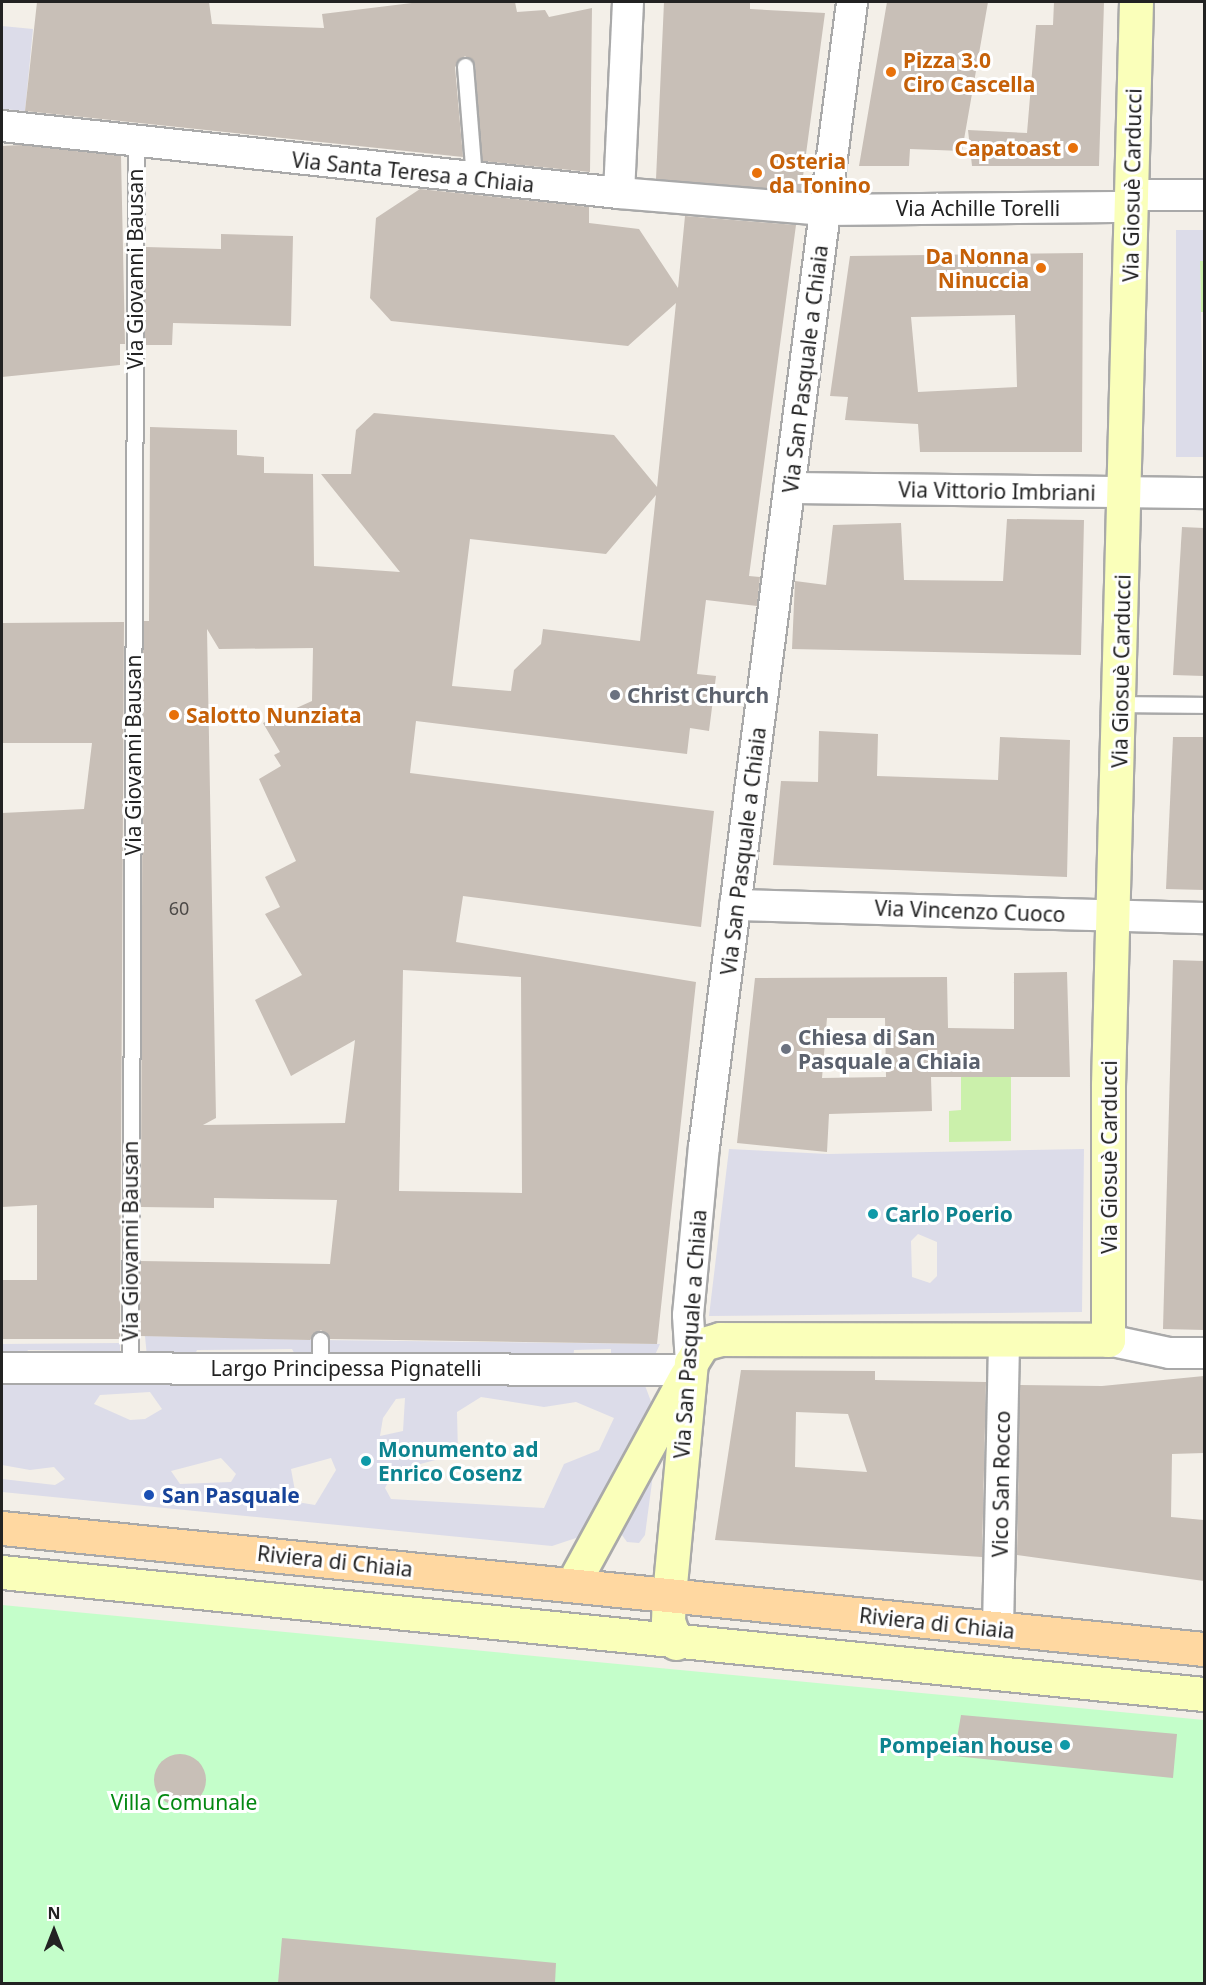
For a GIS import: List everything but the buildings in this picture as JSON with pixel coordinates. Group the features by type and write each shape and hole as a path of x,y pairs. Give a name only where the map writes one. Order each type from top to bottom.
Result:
{"main road":[{"name":"Riviera di Chiaia","path":"2,1528 1204,1649"}],"street":[{"path":"619,194 628,2"},
{"name":"Via San Pasquale a Chiaia","path":"669,1595 691,1366 689,1295 735,905 852,2"},
{"name":"Via Giosuè Carducci","path":"1108,1340 1114,916 1126,493 1136,2"},
{"name":"Via Santa Teresa a Chiaia","path":"2,126 619,194 825,210"},
{"name":"Via Achille Torelli","path":"825,210 1131,201 1204,195"},
{"name":"Via Vittorio Imbriani","path":"789,488 1204,493"},
{"name":"Via Vincenzo Cuoco","path":"735,905 1204,918"},
{"path":"572,1585 702,1344 720,1339 1108,1340 1168,1353 1204,1353"},
{"name":"Vico San Rocco","path":"999,1629 1004,1340"},
{"name":"Largo Principessa Pignatelli","path":"2,1368 130,1368 320,1354 691,1366"},
{"path":"2,1572 434,1614 676,1643 1204,1694"},
{"path":"669,1595 668,1621 676,1643"}],"lane":[{"path":"465,66 474,178"},
{"name":"Via Giovanni Bausan","path":"130,1368 136,142"},
{"path":"1120,704 1204,705"}],"green space":[{"path":"1200,261 1204,261 1204,312 1201,312"},
{"path":"961,1077 1011,1077 1011,1141 949,1142 949,1111 961,1110"},
{"name":"Villa Comunale","path":"2,1605 1204,1720 1204,1983 2,1983"}],"shaded area":[{"path":"2,26 33,29 25,111 2,109"},
{"path":"1176,230 1204,230 1204,261 1200,261 1204,457 1176,457"},
{"path":"729,1149 828,1154 1084,1149 1082,1312 709,1316","holes":["918,1234 937,1242 937,1276 930,1283 912,1277 911,1241"]},
{"path":"145,1336 660,1344 654,1357 611,1360 611,1349 574,1350 573,1360 298,1360 292,1349 197,1350 192,1361 147,1357"},
{"path":"120,1343 120,1354 99,1361 91,1351 28,1350 21,1361 2,1361 2,1344"},
{"path":"2,1381 644,1383 652,1404 591,1524 579,1537 552,1546 2,1492 2,1479 55,1485 65,1479 54,1467 30,1470 2,1465","holes":["150,1392 162,1409 145,1419 130,1420 94,1404 100,1395","481,1397 544,1407 576,1402 614,1418 599,1450 564,1464 544,1508 391,1499 385,1488 394,1471 458,1454 457,1412","405,1398 403,1431 380,1436 383,1418 396,1399","221,1458 236,1474 231,1482 180,1484 171,1471","331,1458 336,1470 315,1505 297,1502 291,1469"]},
{"path":"654,1467 645,1535 639,1543 627,1542 619,1531"}],"place":[{"name":"Pizza 3.0 Ciro Cascella","path":"891,72"},
{"name":"Capatoast","path":"1073,148"},
{"name":"Osteria da Tonino","path":"757,173"},
{"name":"Da Nonna Ninuccia","path":"1041,268"},
{"name":"Christ Church","path":"615,695"},
{"name":"Salotto Nunziata","path":"174,715"},
{"name":"Chiesa di San Pasquale a Chiaia","path":"786,1049"},
{"name":"Carlo Poerio","path":"873,1214"},
{"name":"Monumento ad Enrico Cosenz","path":"366,1461"},
{"name":"San Pasquale","path":"149,1495"},
{"name":"Pompeian house","path":"1065,1745"}]}
